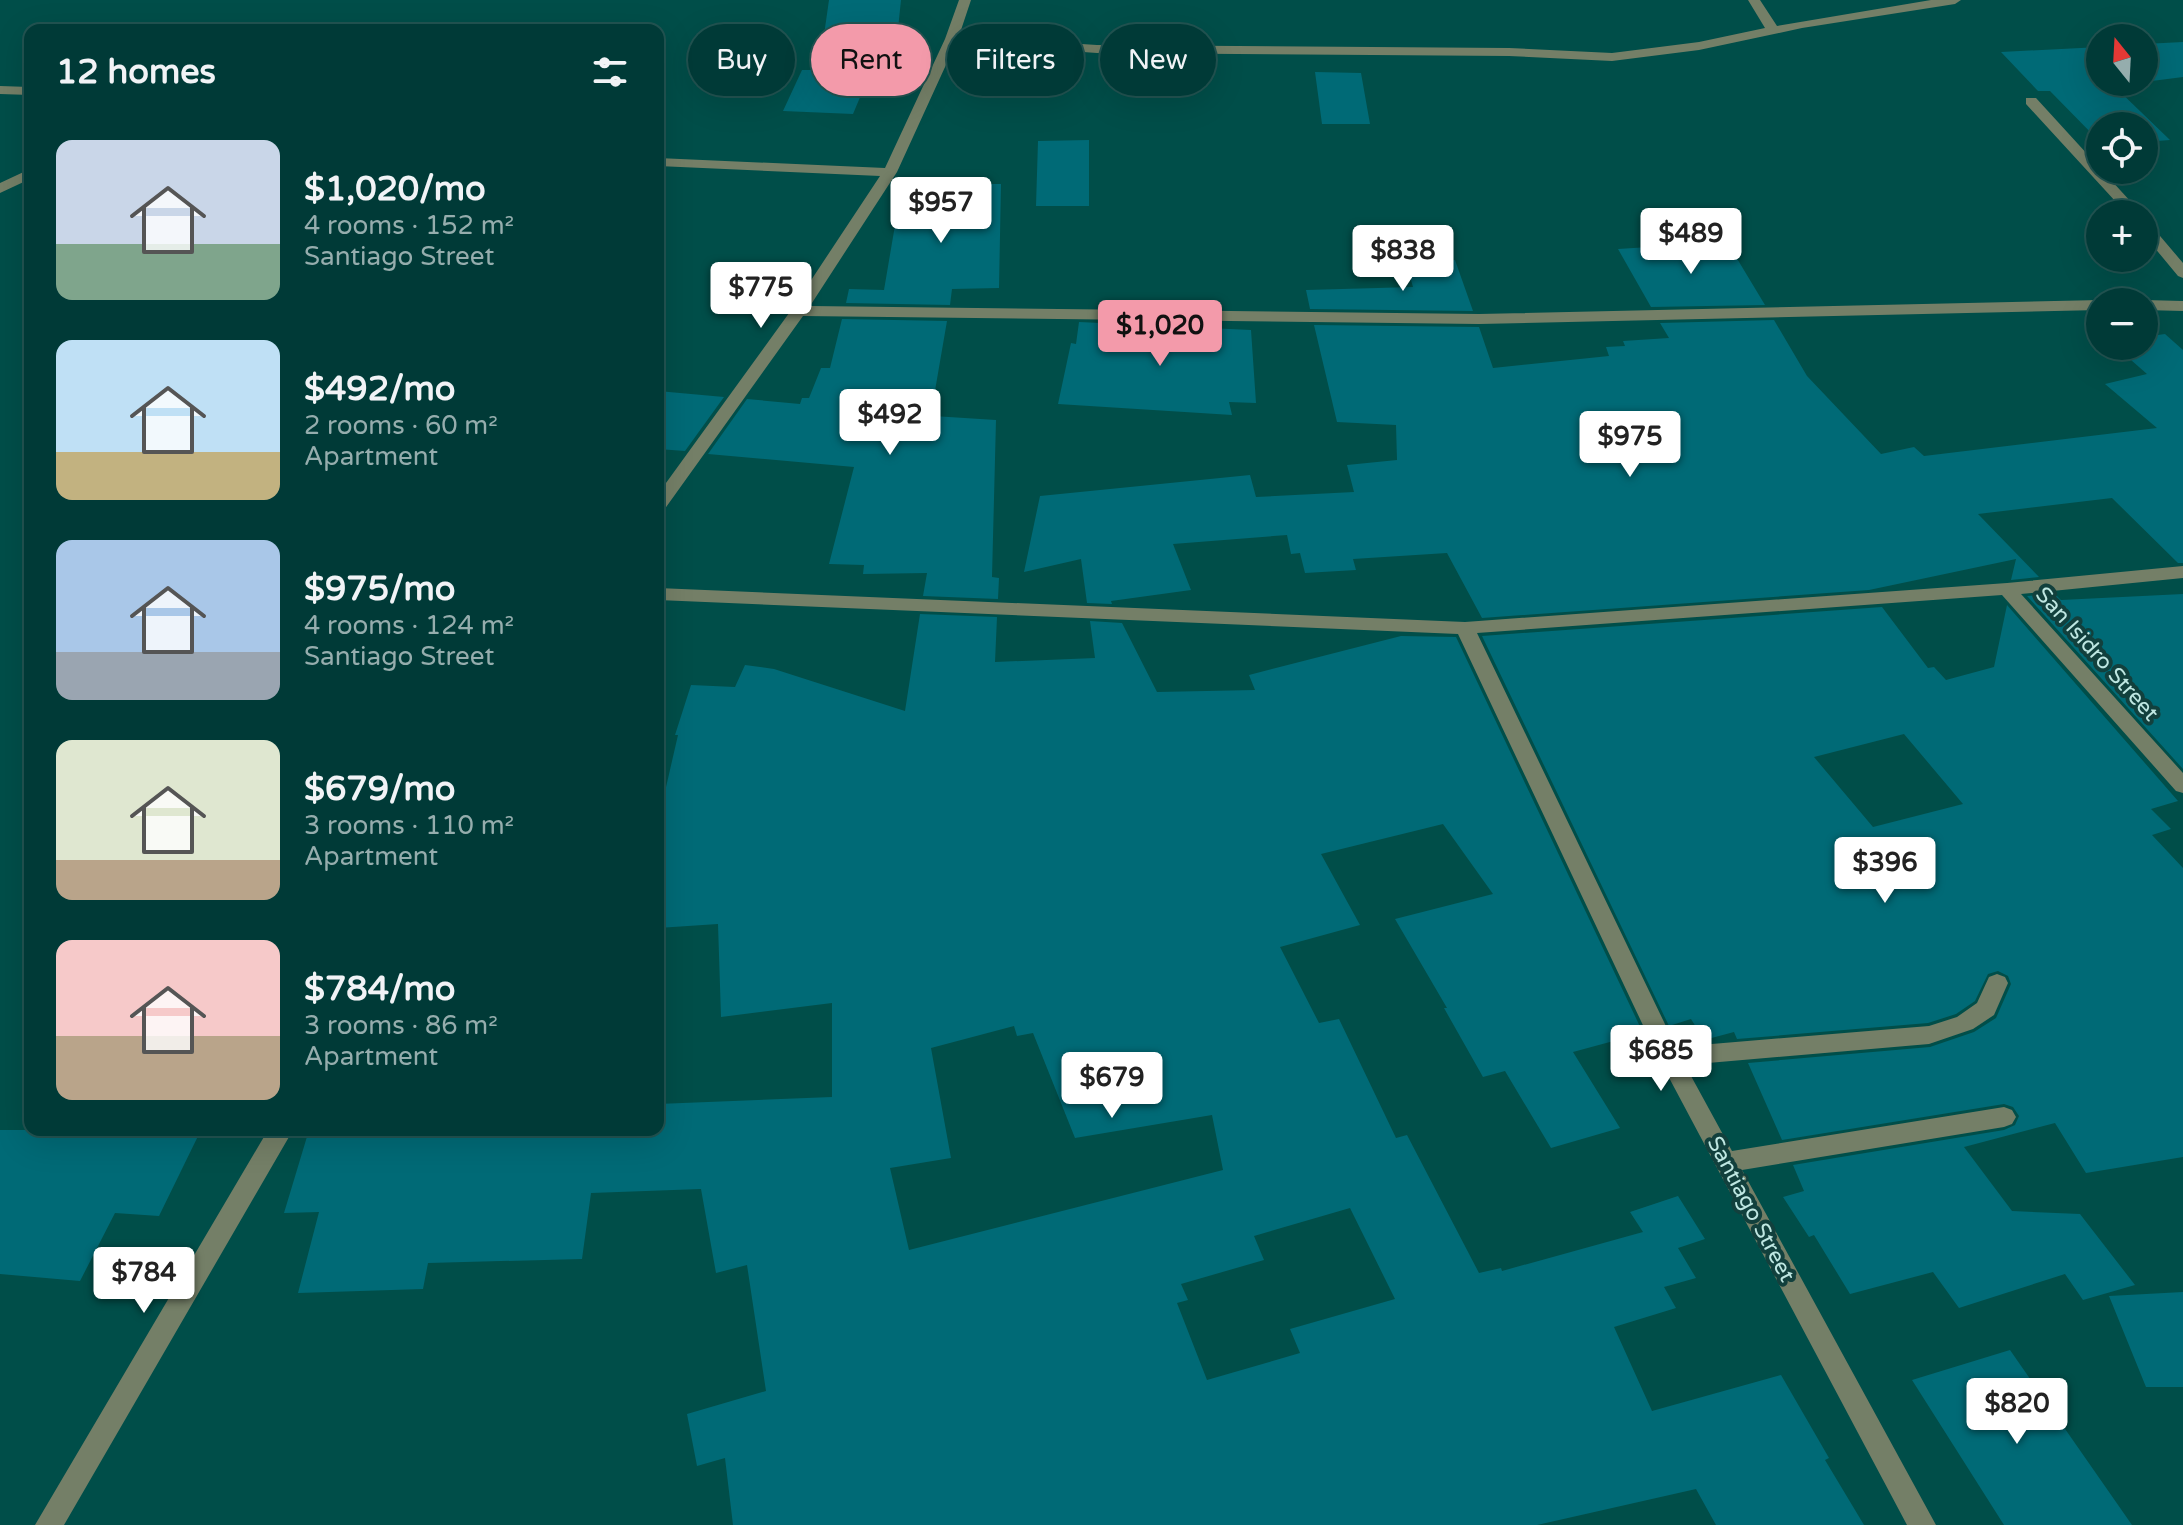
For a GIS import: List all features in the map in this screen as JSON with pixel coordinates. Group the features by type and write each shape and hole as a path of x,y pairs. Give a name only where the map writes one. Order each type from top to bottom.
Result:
{"street":[{"path":"956,24 965,0"},
{"path":"1754,0 1773,30"},
{"path":"1084,48 1509,52 1612,57 1699,46 1773,30 1955,0"},
{"path":"664,498 799,311 890,172 947,48"},
{"path":"0,90 24,91"},
{"path":"2031,101 2122,200"},
{"path":"664,162 890,172"},
{"path":"0,189 24,176"},
{"path":"2158,243 2183,273"},
{"path":"799,311 1479,319 2086,305"},
{"path":"2158,305 2183,306"},
{"path":"664,594 1465,628 2007,589 2183,572"},
{"name":"San Isidro Street","path":"2007,589 2183,786"},
{"name":"Santiago Street","path":"1465,628 1669,1057 1922,1525"},
{"path":"1669,1057 1929,1035 1965,1023 1986,1009 1997,983"},
{"path":"1726,1162 2004,1117"},
{"path":"49,1525 277,1136"}],"building":[{"path":"829,0 901,0 898,24 826,24"},
{"path":"2183,42 2183,77 2158,80 2158,43"},
{"path":"2086,48 2086,96 2124,96 2141,112 2086,112 2086,128 2050,91 2038,91 2001,52"},
{"path":"802,70 811,70 811,96 861,96 853,114 783,111 790,96 795,96 795,85"},
{"path":"1315,72 1361,73 1370,124 1322,124"},
{"path":"2158,128 2170,140 2158,141"},
{"path":"1089,140 1089,206 1036,206 1038,141"},
{"path":"902,184 1001,184 999,288 952,289 950,305 846,303 849,289 884,290"},
{"path":"1727,242 1765,305 1651,307 1618,249"},
{"path":"1455,260 1473,311 1310,309 1306,290 1413,287 1409,273 1414,272 1410,263"},
{"path":"842,319 947,321 933,416 996,420 992,577 999,578 998,599 923,596 927,573 863,574 864,565 829,564 854,467 708,454 747,399 800,404 802,398 809,398 821,368 830,368"},
{"path":"1774,320 1807,376 1881,454 1914,447 1924,456 2157,428 2105,384 2147,374 2131,360 2158,360 2158,335 2165,334 2183,350 2183,563 2178,563 2112,498 1978,514 2039,577 2011,580 2016,559 1869,590 1482,618 1447,553 1353,559 1356,570 1305,573 1300,553 1291,554 1287,535 1173,544 1191,590 1111,601 1112,604 1087,603 1081,559 1024,572 1040,496 1250,475 1256,497 1354,492 1347,465 1397,460 1396,425 1337,422 1314,325 1479,327 1493,368 1609,356 1606,347 1625,346 1623,341 1669,338 1660,323"},
{"path":"1079,322 1251,330 1256,403 1229,402 1232,415 1058,404 1071,343 1076,344"},
{"path":"664,392 724,397 685,451 664,449"},
{"path":"2055,594 2061,600 2183,594 2183,769 2027,596"},
{"path":"2007,605 2178,801 2151,809 2171,829 2152,835 2183,868 2183,1157 2086,1173 2055,1123 1964,1147 2012,1211 2080,1214 2135,1285 2083,1300 2065,1274 1959,1308 1933,1272 1850,1294 1814,1235 1809,1237 1783,1197 1804,1191 1793,1165 2004,1130 2015,1125 2019,1116 2013,1107 2004,1104 1782,1140 1748,1063 1930,1047 1974,1032 1996,1018 2011,984 2008,976 1998,971 1988,974 1975,1001 1956,1014 1928,1023 1737,1039 1734,1032 1704,1040 1691,1019 1669,1026 1482,636 1882,607 1928,668 1934,667 1946,680 1994,667","holes":["1904,734 1963,804 1873,827 1814,757"]},
{"path":"920,614 997,617 995,662 1095,658 1090,621 1122,623 1157,692 1255,690 1249,675 1401,636 1456,637 1643,1033 1573,1052 1620,1128 1551,1148 1505,1071 1483,1077 1395,919 1493,894 1443,824 1321,854 1360,925 1280,947 1319,1023 1339,1019 1396,1138 1407,1135 1479,1273 1501,1268 1502,1271 1643,1232 1630,1212 1678,1196 1705,1239 1678,1248 1696,1278 1664,1287 1676,1308 1614,1327 1652,1411 1781,1375 1829,1458 1825,1460 1864,1525 1716,1525 1696,1489 1537,1525 733,1525 725,1458 697,1466 687,1414 766,1391 747,1265 716,1273 701,1189 591,1193 582,1259 428,1263 423,1289 298,1293 319,1212 284,1213 307,1136 664,1136 664,1104 832,1097 832,1003 721,1017 718,924 664,928 664,796 678,735 675,735 691,685 735,687 745,665 774,669 905,711","holes":["1014,1026 1017,1036 1033,1033 1075,1138 1212,1115 1223,1170 909,1250 890,1168 951,1158 931,1048","1350,1208 1395,1299 1290,1329 1300,1353 1207,1380 1177,1303 1188,1300 1181,1284 1264,1260 1254,1236"]},
{"path":"0,1130 24,1130 24,1136 198,1136 159,1216 115,1213 80,1281 0,1274"},
{"path":"2183,1292 2183,1387 2146,1387 2109,1296"},
{"path":"2010,1350 2132,1525 2004,1525 1912,1380"}]}
